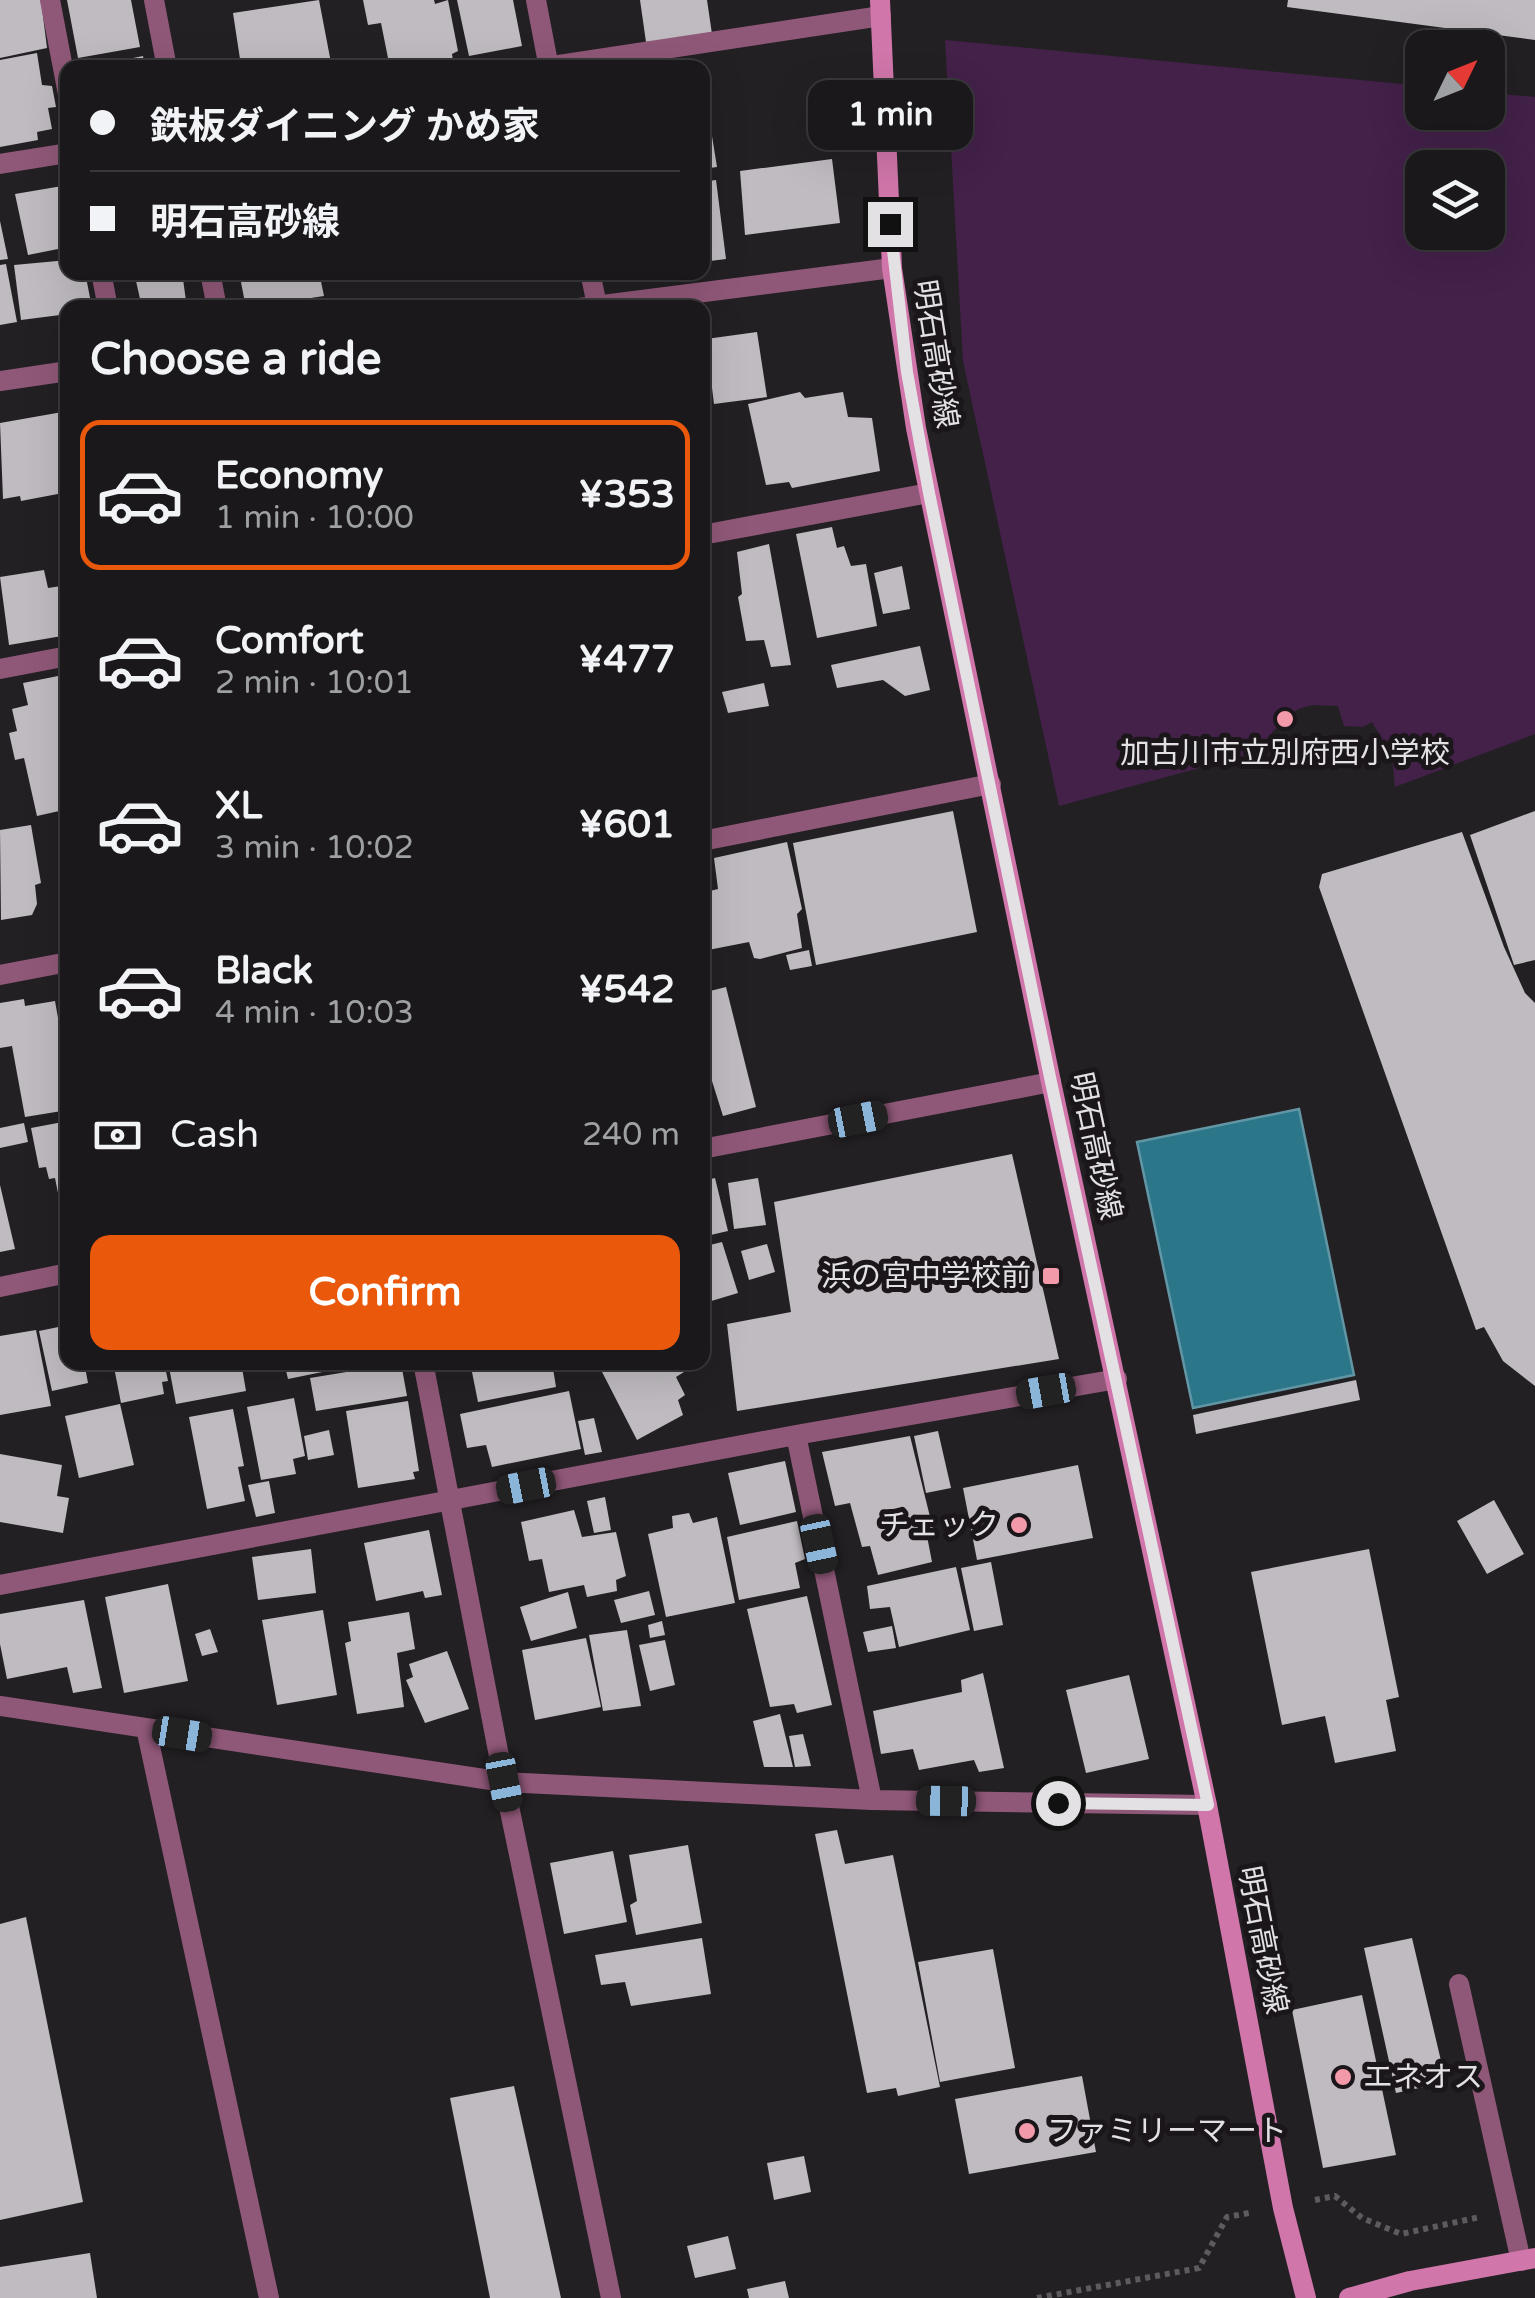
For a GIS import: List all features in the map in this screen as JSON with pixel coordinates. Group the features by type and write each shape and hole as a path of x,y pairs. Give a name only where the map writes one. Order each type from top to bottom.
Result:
{"main road":[{"name":"明石高砂線","path":"880,8 892,268 910,391 1051,1082 1208,1805 1283,2208 1306,2298"},
{"path":"1349,2298 1410,2281 1528,2260"}],"street":[{"path":"50,0 61,60"},
{"path":"154,0 165,60"},
{"path":"536,0 544,60"},
{"path":"585,60 880,8"},
{"path":"0,164 60,153"},
{"path":"636,300 892,268"},
{"path":"0,382 60,372"},
{"path":"710,533 929,493"},
{"path":"0,669 60,658"},
{"path":"710,839 991,784"},
{"path":"0,975 60,964"},
{"path":"710,1146 1051,1082"},
{"path":"0,1287 60,1275"},
{"path":"424,1370 610,2298"},
{"path":"0,1585 796,1435 1117,1379"},
{"path":"796,1435 872,1800"},
{"path":"0,1706 504,1782 872,1800 1208,1805"},
{"path":"146,1728 269,2298"},
{"path":"1459,1984 1509,2212 1528,2260"}],"path":[{"path":"1335,2196 1362,2218 1401,2234 1509,2212"},
{"path":"1037,2298 1199,2268 1227,2217 1283,2208"}],"shaded area":[{"path":"945,40 1405,84 1405,130 1505,130 1505,94 1535,97 1535,734 1395,787 1392,756 1372,722 1363,727 1344,726 1338,706 1313,705 1298,709 1273,731 1262,751 1059,806 963,361"}],"water":[{"path":"1299,1109 1354,1375 1193,1408 1137,1142"}],"building":[{"path":"0,0 41,0 47,48 0,58"},
{"path":"67,0 131,0 140,47 78,58"},
{"path":"319,0 330,60 240,59 233,13"},
{"path":"363,0 434,0 435,4 448,0 458,51 452,54 453,60 388,60 381,23 368,25"},
{"path":"457,0 513,0 522,46 469,56"},
{"path":"640,0 707,0 712,34 646,42"},
{"path":"1288,0 1535,0 1535,40 1505,36 1505,30 1460,30 1287,7"},
{"path":"37,53 42,85 52,86 56,107 48,108 52,129 37,132 38,140 0,147 0,60"},
{"path":"710,130 717,167 710,168"},
{"path":"832,159 840,223 745,235 740,171"},
{"path":"716,180 726,259 710,261 710,181"},
{"path":"60,186 60,249 28,255 15,194"},
{"path":"0,221 8,259 0,260"},
{"path":"60,261 60,280 87,280 90,300 60,300 60,315 21,320 14,265"},
{"path":"6,264 17,322 0,325 0,265"},
{"path":"136,280 183,280 186,300 140,300"},
{"path":"241,280 321,280 324,296 298,300 244,300"},
{"path":"757,332 767,397 714,404 710,338"},
{"path":"800,392 805,398 843,392 848,417 872,418 880,471 792,488 789,482 766,485 748,404"},
{"path":"60,412 60,494 21,501 20,496 3,499 0,423"},
{"path":"832,527 837,548 844,546 851,566 866,564 877,626 817,638 796,534"},
{"path":"769,544 791,665 771,667 764,640 746,641 738,597 742,594 737,552"},
{"path":"902,566 910,609 883,614 874,573"},
{"path":"44,570 48,588 60,586 60,636 9,645 0,577"},
{"path":"920,646 930,690 905,696 883,680 837,688 831,665"},
{"path":"60,676 60,811 37,816 24,758 15,760 9,733 17,731 12,709 28,705 23,683"},
{"path":"764,683 769,706 728,713 722,692"},
{"path":"953,811 977,932 816,965 793,843"},
{"path":"1535,811 1535,960 1514,965 1470,835"},
{"path":"31,825 41,883 35,885 37,904 32,915 1,920 0,830"},
{"path":"1462,832 1504,947 1525,993 1535,1003 1535,1386 1503,1361 1484,1327 1476,1330 1319,887 1322,874"},
{"path":"787,842 802,909 797,914 802,948 760,959 754,958 749,942 710,950 710,891 718,889 714,858"},
{"path":"809,950 812,966 790,970 786,955"},
{"path":"726,987 756,1107 723,1116 710,1081 710,991"},
{"path":"24,999 25,1006 55,1001 60,1029 60,1111 25,1117 12,1046 0,1048 0,1003"},
{"path":"24,1123 28,1142 0,1148 0,1128"},
{"path":"60,1123 60,1203 55,1178 49,1179 46,1167 39,1168 31,1128"},
{"path":"1012,1154 1059,1359 737,1411 727,1324 791,1312 774,1202"},
{"path":"715,1178 728,1231 710,1235 710,1179"},
{"path":"758,1178 766,1225 734,1229 728,1183"},
{"path":"0,1185 15,1249 0,1252"},
{"path":"722,1242 738,1293 710,1301 710,1245"},
{"path":"767,1244 775,1272 749,1280 741,1251"},
{"path":"60,1327 60,1370 86,1370 88,1383 52,1391 39,1331"},
{"path":"36,1330 51,1406 0,1415 0,1336"},
{"path":"115,1370 166,1370 168,1381 162,1382 164,1394 121,1403"},
{"path":"170,1370 242,1370 246,1391 176,1404"},
{"path":"286,1370 332,1370 288,1379"},
{"path":"359,1370 402,1370 407,1396 316,1411 310,1378"},
{"path":"472,1370 553,1370 556,1387 478,1402"},
{"path":"601,1370 683,1370 676,1377 685,1395 678,1400 683,1415 637,1440"},
{"path":"1356,1380 1360,1400 1196,1434 1193,1415"},
{"path":"569,1391 581,1449 492,1467 486,1445 467,1448 460,1414"},
{"path":"294,1398 305,1456 293,1459 296,1474 261,1480 247,1407"},
{"path":"408,1401 419,1471 413,1472 415,1479 358,1488 346,1411"},
{"path":"120,1404 134,1465 79,1478 65,1416"},
{"path":"233,1409 244,1466 238,1467 245,1501 207,1509 189,1417"},
{"path":"594,1418 602,1452 585,1455 578,1421"},
{"path":"329,1430 334,1455 308,1460 304,1436"},
{"path":"938,1431 951,1488 926,1493 914,1436"},
{"path":"910,1436 934,1533 927,1536 932,1562 878,1575 870,1546 862,1547 850,1503 835,1506 822,1452"},
{"path":"0,1454 62,1465 57,1496 69,1498 63,1533 0,1522"},
{"path":"785,1461 796,1512 740,1525 728,1473"},
{"path":"1078,1465 1093,1538 977,1560 963,1488"},
{"path":"269,1481 275,1513 256,1517 248,1485"},
{"path":"605,1497 611,1530 594,1533 587,1501"},
{"path":"1494,1500 1524,1554 1487,1574 1457,1521"},
{"path":"574,1510 582,1537 616,1532 626,1576 616,1580 617,1591 587,1597 584,1585 549,1592 542,1559 529,1561 521,1522"},
{"path":"689,1513 693,1523 717,1517 735,1603 666,1617 648,1534 673,1528 672,1516"},
{"path":"797,1521 805,1559 795,1563 800,1588 739,1600 727,1537"},
{"path":"429,1530 442,1595 425,1598 423,1591 376,1601 364,1543"},
{"path":"311,1549 316,1593 258,1600 252,1557"},
{"path":"1369,1549 1399,1697 1386,1700 1396,1751 1335,1763 1325,1716 1282,1725 1251,1572"},
{"path":"991,1562 1003,1625 974,1631 961,1568"},
{"path":"956,1567 970,1630 899,1647 890,1607 870,1609 867,1586"},
{"path":"168,1584 188,1681 124,1693 105,1597"},
{"path":"649,1591 655,1615 621,1623 614,1600"},
{"path":"568,1592 577,1628 531,1641 520,1607"},
{"path":"807,1596 832,1705 797,1713 794,1704 770,1707 747,1609"},
{"path":"84,1600 102,1688 73,1693 67,1667 7,1679 0,1644 0,1614"},
{"path":"323,1610 337,1695 277,1705 262,1620"},
{"path":"409,1612 415,1649 397,1653 404,1707 357,1714 345,1643 351,1641 348,1622"},
{"path":"662,1621 665,1635 650,1638 648,1625"},
{"path":"892,1626 896,1648 868,1652 863,1632"},
{"path":"210,1629 218,1652 202,1656 195,1634"},
{"path":"627,1630 641,1706 603,1711 589,1635"},
{"path":"586,1638 601,1707 535,1720 522,1650"},
{"path":"665,1640 675,1685 650,1691 639,1645"},
{"path":"447,1651 469,1709 425,1723 406,1680 413,1677 409,1664"},
{"path":"983,1673 1004,1768 979,1772 974,1760 919,1770 913,1749 881,1754 873,1711 962,1692 961,1680"},
{"path":"1129,1675 1149,1759 1086,1773 1066,1690"},
{"path":"780,1714 793,1767 764,1767 753,1721"},
{"path":"803,1734 811,1766 795,1767 789,1736"},
{"path":"837,1830 845,1864 893,1855 940,2087 898,2096 896,2088 867,2093 815,1834"},
{"path":"688,1845 702,1923 636,1935 630,1905 637,1901 629,1855"},
{"path":"613,1851 627,1922 564,1934 550,1863"},
{"path":"26,1917 83,2202 0,2220 0,1924"},
{"path":"702,1938 711,1994 631,2006 625,1982 601,1985 595,1955"},
{"path":"1412,1938 1446,2082 1396,2093 1364,1948"},
{"path":"993,1949 1015,2068 940,2082 918,1962"},
{"path":"1362,1995 1396,2155 1323,2168 1292,2010"},
{"path":"1082,2076 1096,2152 969,2174 955,2099"},
{"path":"514,2086 561,2298 490,2298 450,2098"},
{"path":"804,2156 811,2192 774,2200 767,2163"},
{"path":"728,2236 736,2269 695,2278 687,2246"},
{"path":"90,2253 97,2298 0,2298 0,2267"},
{"path":"785,2281 789,2298 749,2298 747,2289"}],"place":[{"name":"加古川市立別府西小学校","path":"1285,719"},
{"name":"浜の宮中学校前","path":"1051,1276"},
{"name":"チェック","path":"1019,1525"},
{"name":"エネオス","path":"1343,2077"},
{"name":"ファミリーマート","path":"1027,2131"}],"route":[{"path":"890,224 892,268 907,372 929,493 1051,1082 1208,1805 1058,1803"}]}
